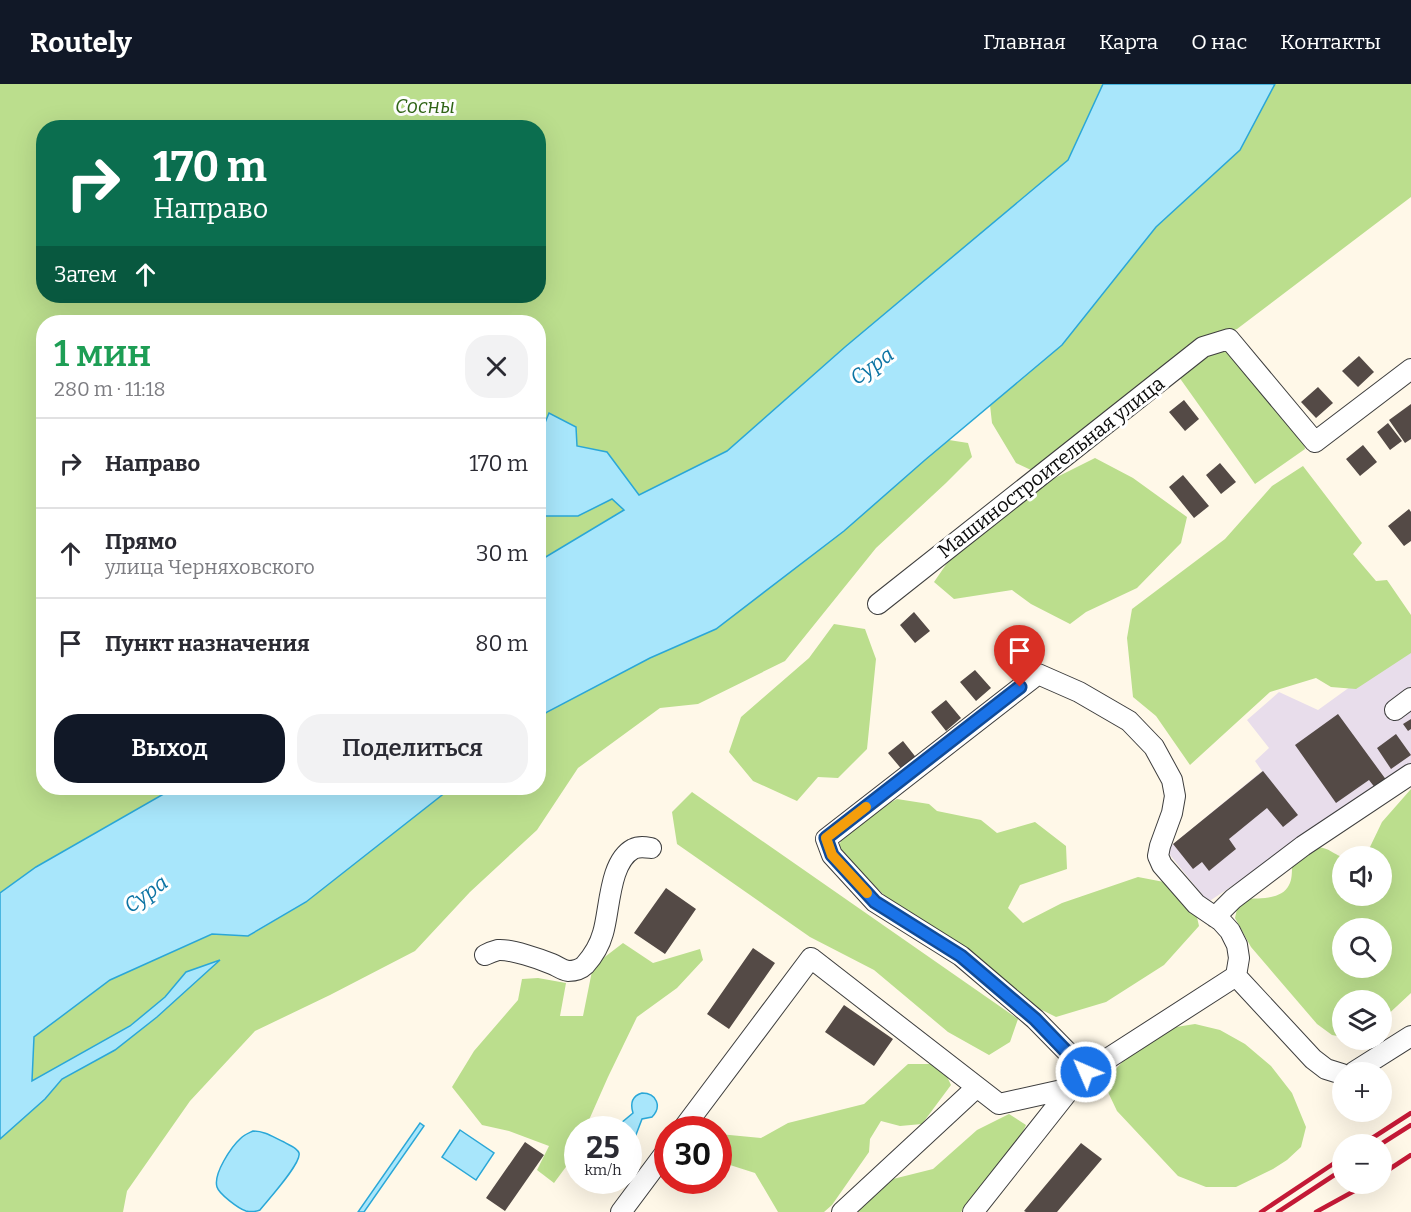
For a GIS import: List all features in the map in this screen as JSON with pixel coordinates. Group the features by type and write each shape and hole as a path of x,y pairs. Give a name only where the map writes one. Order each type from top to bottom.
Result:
{"street":[{"name":"Машиностроительная улица","path":"878,604 1203,348 1229,339 1315,442 1411,369"},
{"path":"973,1212 1086,1072 1236,976 1239,958 1237,945 1230,931 1221,921 1196,904 1161,865 1158,856 1160,846 1172,813 1175,796 1172,780 1154,747 1129,721 1078,692 1038,674 826,838 832,855 875,902 961,956 1035,1019 1086,1072"},
{"path":"1395,710 1411,698"},
{"path":"1215,917 1233,899 1303,846 1411,774"},
{"path":"485,955 498,950 508,951 551,963 564,970 572,971 581,968 600,944 613,882 624,859 632,850 640,847 651,848"},
{"path":"692,1116 811,958 999,1104 1071,1088"},
{"path":"1236,976 1314,1059 1332,1071"},
{"path":"1370,1062 1411,1036"},
{"path":"842,1212 977,1087"},
{"path":"621,1212 654,1168"}],"shaded area":[{"path":"1411,633 1411,767 1208,902 1166,850 1262,771 1255,761 1269,748 1247,720 1279,692 1318,710 1361,679"}],"green space":[{"name":"Сосны","path":"0,84 1103,84 1068,160 845,347 727,451 639,495 607,452 576,446 546,432 546,315 36,315 36,795 162,795 36,867 0,893"},
{"path":"1275,84 1411,84 1411,197 1237,329 1199,344 1100,428 1031,470 1016,463 992,423 990,405 1062,345 1156,227 1240,150"},
{"path":"1224,343 1303,438 1305,449 1255,484 1179,377"},
{"path":"949,440 968,443 972,457 876,548 785,661 698,704 660,708 578,768 537,830 470,892 415,951 255,1031 190,1101 127,1191 123,1212 0,1212 0,1139 45,1099 62,1079 115,1050 157,1017 218,961 186,972 165,997 130,1026 31,1082 34,1037 110,980 212,934 249,936 306,902 442,795 546,795 546,713 650,658 716,629"},
{"path":"1095,458 1133,478 1187,517 1181,543 1137,588 1086,612 1070,624 1031,604 1012,590 954,599 934,582 954,553 1041,485"},
{"path":"1303,466 1362,543 1353,554 1376,581 1387,580 1411,615 1411,653 1356,689 1331,687 1316,678 1270,692 1190,765 1156,716 1133,697 1127,638 1132,609 1225,539 1272,486"},
{"path":"613,498 624,510 546,557 546,516 578,516"},
{"path":"834,624 865,629 876,659 867,749 838,778 818,777 797,801 753,781 729,752 741,717 809,658"},
{"path":"1411,789 1411,993 1392,1011 1392,990 1332,990 1332,1035 1317,1024 1251,947 1235,918 1237,909 1245,899 1276,896 1286,890 1291,881 1292,866 1315,847 1332,852 1332,906 1392,906 1392,846 1370,846 1382,822"},
{"path":"692,792 1018,1019 1010,1042 989,1055 948,1032 874,970 810,937 677,844 672,812"},
{"path":"897,799 929,804 937,811 981,820 997,833 1035,822 1066,846 1067,869 1020,885 1008,908 1023,923 1062,903 1138,877 1190,887 1199,926 1164,965 1106,1002 1056,1017 1034,1006 910,921 838,849 846,827"},
{"path":"623,943 653,963 700,949 703,960 677,988 637,1017 591,1116 564,1116 564,1169 554,1183 537,1170 549,1146 509,1131 482,1125 452,1087 474,1051 518,1000 522,979 538,978 566,983 560,1016 583,1016 593,966"},
{"path":"1195,1024 1220,1030 1245,1044 1271,1066 1292,1093 1306,1127 1301,1147 1287,1160 1236,1187 1206,1187 1178,1176 1117,1111 1107,1090 1113,1072 1127,1057 1158,1035 1176,1027"},
{"path":"908,1064 941,1064 951,1085 922,1124 900,1126 881,1121 870,1139 869,1152 832,1205 824,1212 778,1212 755,1173 732,1166 732,1135 761,1138 788,1123 864,1104"},
{"path":"1009,1114 1026,1125 1019,1140 961,1212 852,1212 889,1180 933,1169 977,1130"}],"water":[{"name":"Сура","path":"1103,84 1275,84 1240,150 1156,227 1062,345 844,531 716,629 650,658 546,713 546,557 624,510 612,499 578,516 546,516 546,420 549,413 576,427 577,446 607,452 639,495 727,451 845,347 1068,160"},
{"name":"Сура","path":"162,795 442,795 306,902 248,936 212,934 110,980 34,1037 32,1081 130,1026 165,997 186,972 220,960 157,1017 115,1050 62,1079 45,1099 0,1139 0,893 36,867"},
{"path":"642,1093 654,1098 657,1109 652,1117 642,1119 642,1116 629,1116 633,1113 633,1100"},
{"path":"420,1123 424,1126 364,1212 358,1212"},
{"path":"460,1130 494,1153 476,1180 442,1157"},
{"path":"253,1131 273,1136 299,1153 295,1165 276,1191 260,1210 251,1212 243,1210 225,1197 216,1182 220,1168 232,1148 242,1137"}],"building":[{"path":"1359,356 1374,372 1358,387 1342,371"},
{"path":"1318,387 1333,403 1316,418 1301,402"},
{"path":"1184,400 1199,419 1185,431 1169,412"},
{"path":"1411,404 1411,439 1405,443 1389,420"},
{"path":"1388,423 1402,441 1390,450 1377,432"},
{"path":"1363,445 1377,462 1360,476 1346,459"},
{"path":"1220,463 1236,482 1221,494 1206,475"},
{"path":"1183,475 1209,506 1194,518 1169,487"},
{"path":"1409,509 1411,512 1411,541 1404,546 1388,526"},
{"path":"914,612 930,631 915,643 900,625"},
{"path":"975,670 991,688 976,701 960,682"},
{"path":"946,700 961,718 946,731 931,712"},
{"path":"1338,714 1387,781 1376,789 1369,780 1336,803 1295,745"},
{"path":"1411,719 1411,729 1408,731 1403,724"},
{"path":"1396,734 1411,755 1391,769 1377,748"},
{"path":"903,741 918,760 904,772 888,753"},
{"path":"1263,771 1298,815 1283,827 1267,808 1229,839 1236,849 1209,871 1202,862 1193,869 1173,844"},
{"path":"666,888 696,909 665,954 634,933"},
{"path":"753,948 775,963 729,1029 707,1014"},
{"path":"844,1005 893,1039 874,1066 825,1032"},
{"path":"525,1142 544,1155 505,1211 486,1198"},
{"path":"1081,1143 1102,1159 1057,1212 1024,1211"}],"railway":[{"path":"1378,1134 1411,1113"},
{"path":"1392,1137 1411,1125"},
{"path":"1392,1167 1411,1155"},
{"path":"1261,1212 1332,1165"},
{"path":"1278,1212 1332,1177"},
{"path":"1316,1212 1349,1194"}],"slow traffic":[{"path":"866,807 826,838 832,855 867,893"}],"route":[{"path":"1020,687 826,838 832,855 875,902 961,956 1035,1019 1086,1072"}]}
